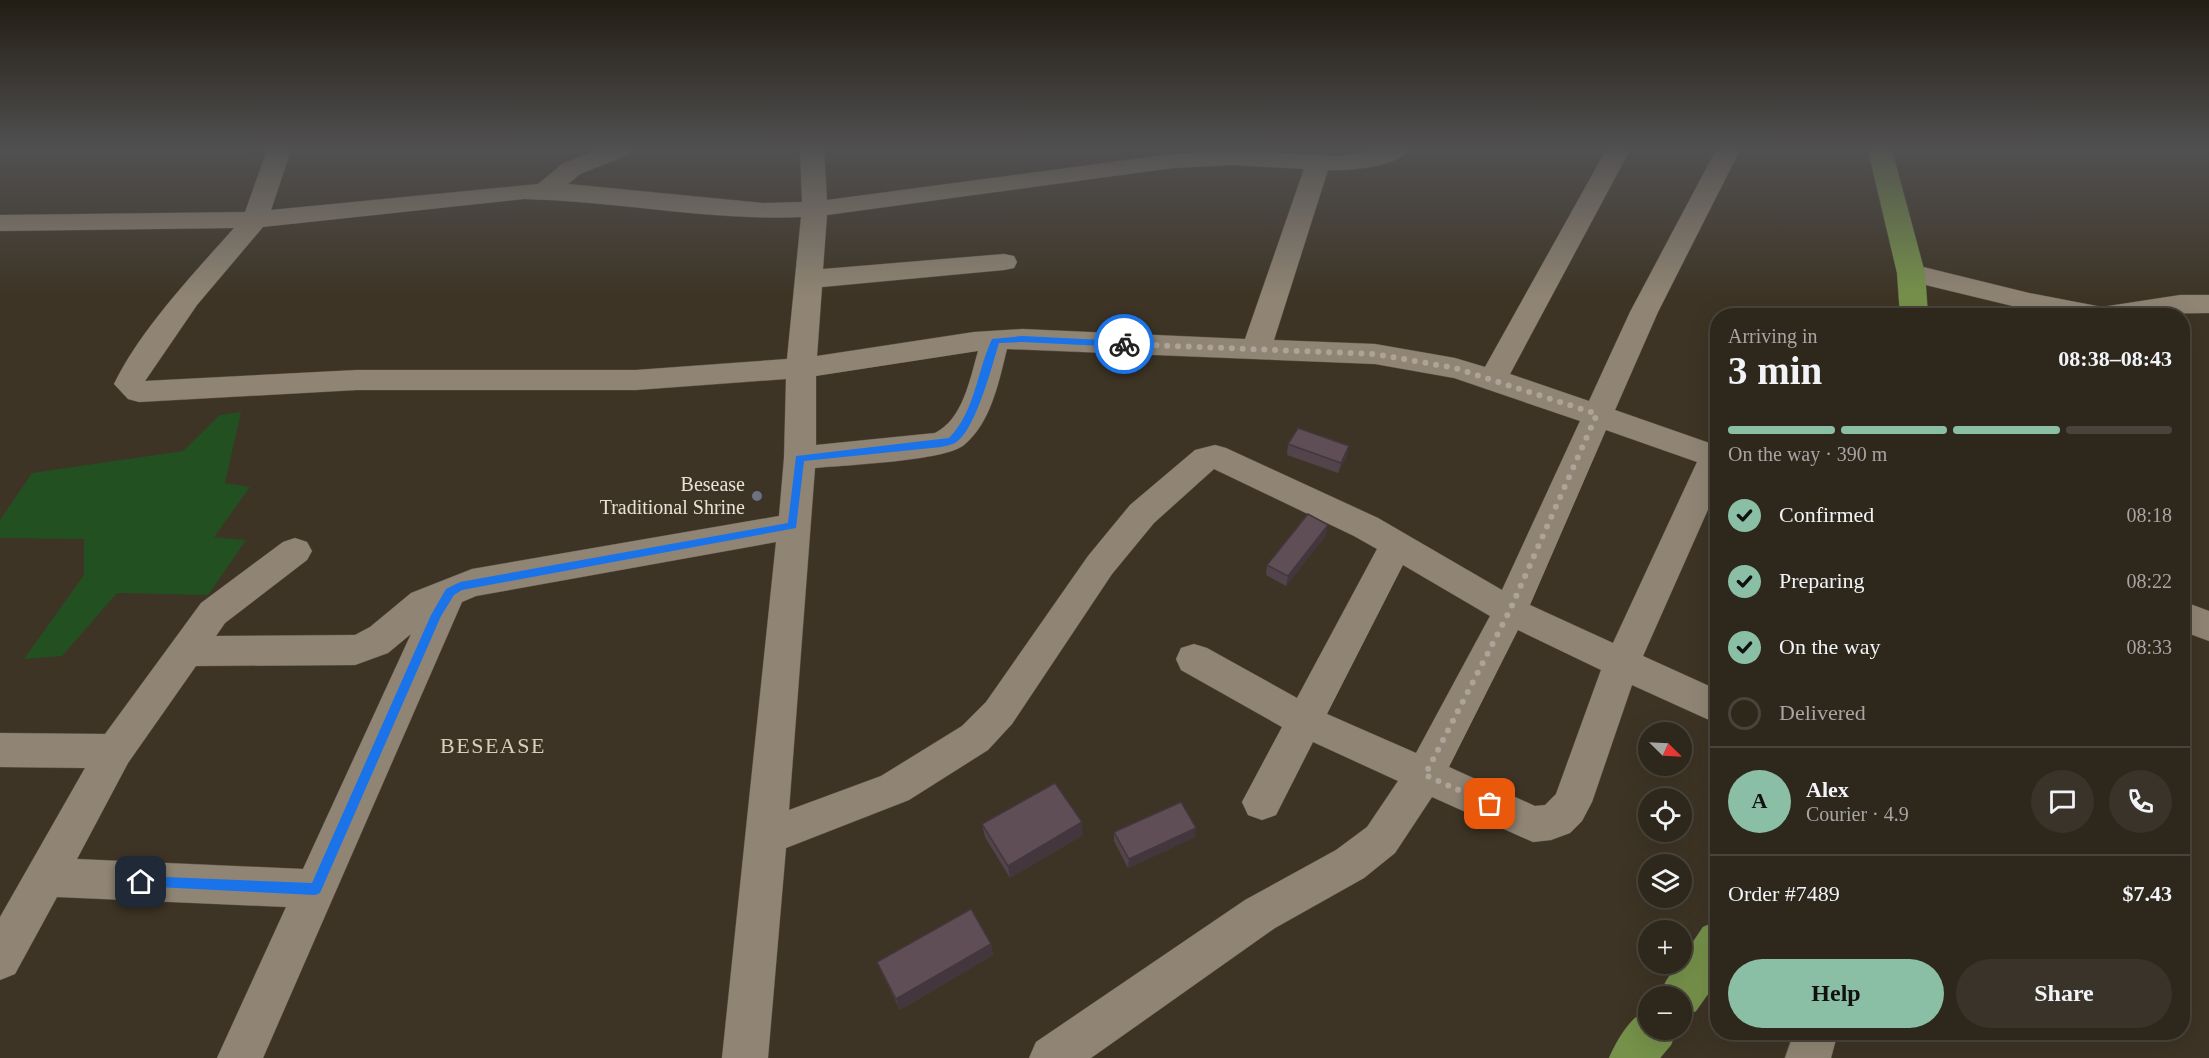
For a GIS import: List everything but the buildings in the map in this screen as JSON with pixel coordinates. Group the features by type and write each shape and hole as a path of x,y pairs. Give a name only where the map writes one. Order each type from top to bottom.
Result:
{"highway":[{"path":"1892,199 1911,273 1914,308"},
{"path":"1688,986 1710,954"},
{"path":"1632,1058 1646,1040"}],"street":[{"path":"262,199 255,220 187,299 135,371 129,384 140,392 357,380 636,380 801,368 1022,339 1375,354 1455,368 1493,379 1710,456"},
{"path":"0,223 255,220 436,199"},
{"path":"636,199 763,211 815,209 888,199"},
{"path":"745,1058 800,458 801,368 810,279 815,199"},
{"path":"1256,350 1306,199"},
{"path":"1493,379 1591,199"},
{"path":"1052,1058 1260,914 1350,864 1381,840 1425,775 1510,610 1597,414 1658,284 1702,199"},
{"path":"810,279 1005,262"},
{"path":"1911,273 2061,308"},
{"path":"2154,308 2180,304 2209,304"},
{"path":"800,458 952,441 961,432 978,396 995,341"},
{"path":"767,837 895,788 975,738 999,713 1100,565 1142,514 1206,458 1215,456 1366,526 1510,610 1710,704"},
{"path":"1194,659 1305,722 1533,824 1552,824 1564,816 1572,802 1622,663 1710,471"},
{"path":"186,651 355,650 370,647 390,633 420,604 472,583 793,526"},
{"path":"1262,802 1396,545"},
{"path":"0,959 115,751 213,613 295,551"},
{"path":"240,1058 436,615 450,592"},
{"path":"2190,619 2209,627"},
{"path":"0,750 115,751"},
{"path":"46,877 315,889"},
{"path":"1808,1058 1814,1040"}],"green space":[{"path":"241,412 225,483 250,487 214,537 246,540 208,595 117,593 62,656 24,659 84,575 84,539 0,538 0,520 32,473 183,451 220,415"}],"way so far":[{"path":"1124,344 1322,354 1375,354 1455,368 1597,414 1510,610 1425,775 1490,804"}],"place":[{"name":"Besease Traditional Shrine","path":"757,496"}],"district":[{"name":"BESEASE","path":"493,745"}],"route":[{"path":"141,882 315,889 436,615 450,592 460,586 793,526 800,458 952,441 961,432 978,396 995,341 1022,339 1124,344"}]}
